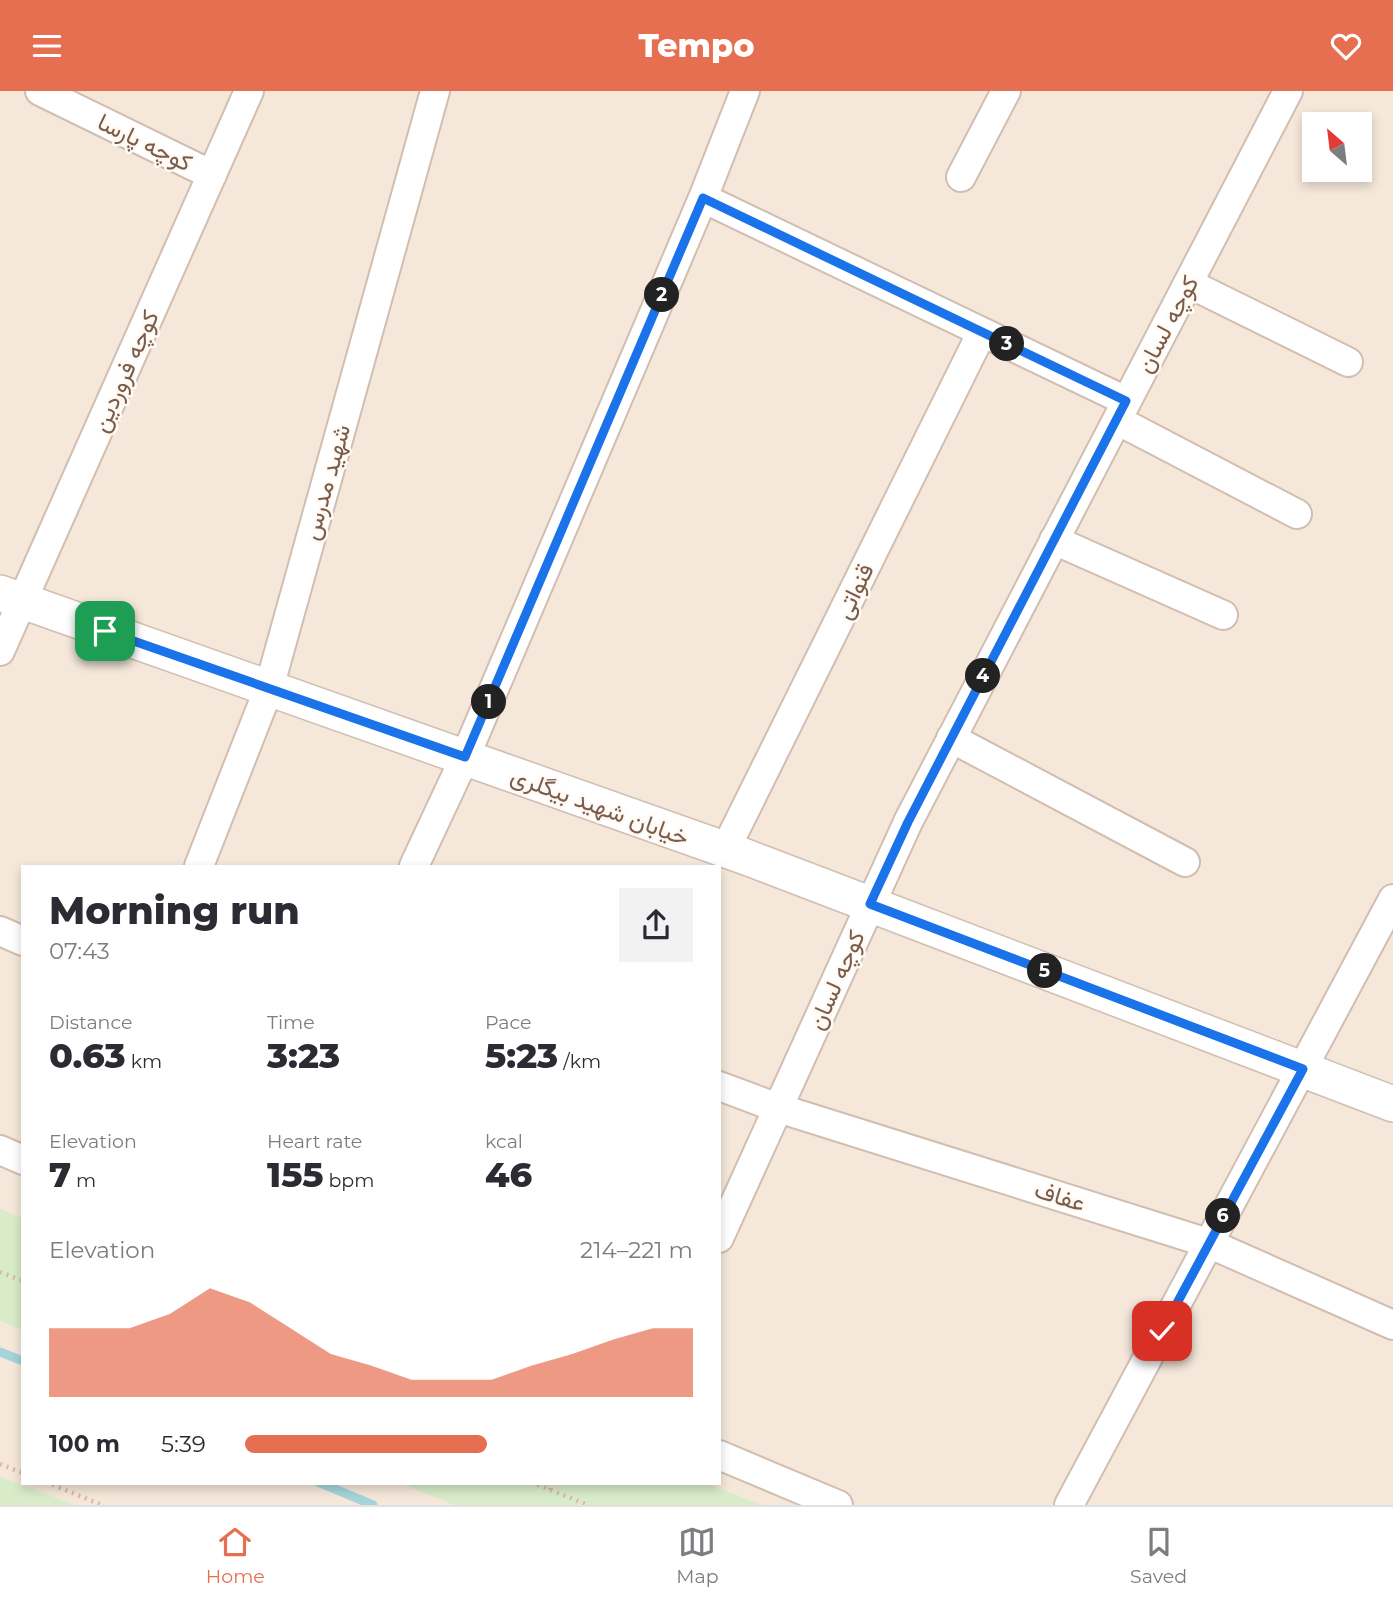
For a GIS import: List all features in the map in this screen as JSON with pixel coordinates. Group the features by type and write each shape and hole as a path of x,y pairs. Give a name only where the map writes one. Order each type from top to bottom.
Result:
{"street":[{"name":"کوچه پارسا","path":"40,91 212,175"},
{"name":"کوچه فروردین","path":"0,651 11,597 212,175 249,91"},
{"name":"شهید مدرس","path":"199,865 269,688 435,91"},
{"path":"414,865 465,757 703,198 745,91"},
{"path":"961,177 1006,91"},
{"name":"کوچه لسان","path":"721,1234 908,822 1288,91"},
{"path":"703,198 982,332 1297,515"},
{"path":"1188,283 1348,362"},
{"name":"قنواتی","path":"725,850 982,332"},
{"path":"1054,540 1223,615"},
{"name":"خیابان شهید بیگلری","path":"11,597 725,850 1393,1104"},
{"path":"951,738 1185,862"},
{"path":"1069,1505 1393,899"},
{"path":"0,931 21,940"},
{"name":"عفاف","path":"721,1087 778,1108 1209,1243 1393,1325"},
{"path":"0,1150 21,1159"},
{"path":"721,1456 838,1505"}],"path":[{"path":"0,1272 21,1280"},
{"path":"0,1464 21,1472"},
{"path":"53,1485 102,1505"},
{"path":"538,1485 588,1505"},
{"path":"550,1490 552,1485"}],"shaded area":[{"path":"0,91 1393,91 1393,1505 0,1505"}],"green space":[{"path":"0,1209 21,1217 21,1329 0,1321"},
{"path":"0,1477 76,1505 0,1505"},
{"path":"405,1485 711,1485 762,1505 454,1505"}],"waterway":[{"path":"0,1352 21,1360"},
{"path":"325,1485 373,1505"}],"route":[{"path":"105,631 465,757 703,198 1126,401 908,822 870,904 1303,1069 1162,1331"}]}
